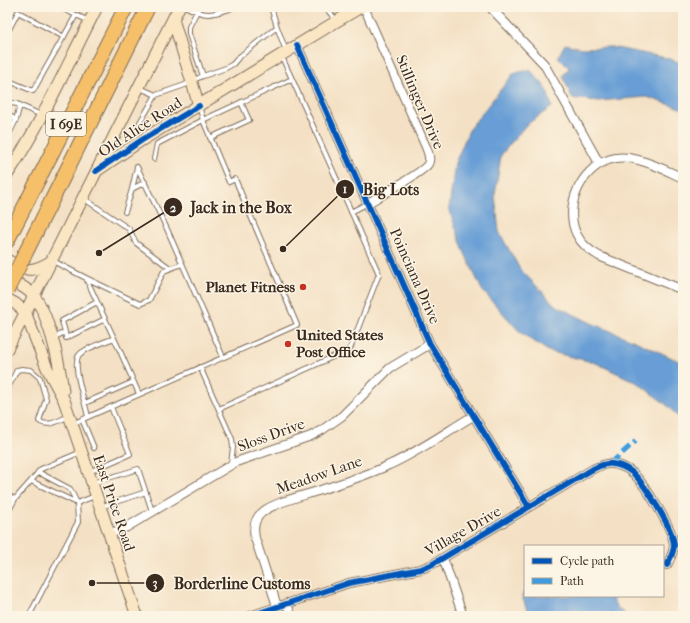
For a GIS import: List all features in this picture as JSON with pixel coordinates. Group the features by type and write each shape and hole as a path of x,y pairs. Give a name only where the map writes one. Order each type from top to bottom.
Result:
{"highway":[{"path":"105,47 119,7"},
{"name":"I 69E","path":"7,241 126,7"},
{"name":"I 69E","path":"7,290 148,7"},
{"path":"119,64 157,7"}],"main road":[{"path":"9,169 20,156 97,7"},
{"path":"7,349 179,7"},
{"name":"Old Alice Road","path":"96,171 142,140 337,20 362,7"},
{"path":"173,19 199,106"},
{"path":"7,260 26,270 40,268 51,261"},
{"path":"45,275 43,294 52,335"},
{"name":"East Price Road","path":"7,278 21,285 34,295 43,312 52,335 59,361 64,400 70,420 137,616"},
{"path":"7,299 16,304 25,312"},
{"name":"East Price Road","path":"25,312 47,368 64,400"}],"street":[{"name":"Stillinger Drive","path":"362,7 426,146 429,159 425,168 368,203"},
{"path":"490,7 544,64 599,163"},
{"name":"Poinciana Drive","path":"297,45 430,344 529,507"},
{"path":"683,178 632,159 616,158 599,163 583,180 575,196 573,214 576,234 589,250 599,256 683,290"},
{"name":"Sloss Drive","path":"108,534 127,527 230,465 248,457 311,436 322,430 342,416 386,372 430,344"},
{"name":"Meadow Lane","path":"277,606 255,538 254,524 257,517 262,512 269,508 389,466 473,416"},
{"name":"Village Drive","path":"250,616 348,584 421,569 431,565 603,464 618,465 632,472 643,485 657,507 673,539 673,552 667,565"},
{"path":"443,558 463,616"},
{"path":"287,603 291,616"}],"lane":[{"path":"7,33 19,7"},
{"path":"187,7 196,12 209,15 230,9 232,7"},
{"path":"198,7 189,27 189,34 203,76"},
{"path":"215,7 217,13"},
{"path":"219,409 350,349 380,274 292,79 271,7"},
{"path":"325,7 337,20"},
{"path":"61,8 90,21"},
{"path":"18,12 64,37"},
{"path":"7,80 33,91 76,15"},
{"path":"139,124 156,95 226,68 233,64 239,57 277,26"},
{"path":"154,159 157,144 203,120 292,79"},
{"path":"139,87 156,95"},
{"path":"7,102 20,105 41,116"},
{"path":"210,138 249,120 241,102"},
{"path":"7,136 16,120 20,105"},
{"path":"7,390 17,370 31,370 40,378 46,400 38,421 43,424 48,424 82,419 297,325 235,179 229,182 210,138 199,106"},
{"path":"7,114 16,120"},
{"path":"125,212 137,167 223,357"},
{"path":"132,189 145,182"},
{"path":"83,198 129,229 136,243 170,268"},
{"path":"351,212 368,203"},
{"path":"51,261 140,304 149,300 164,271 182,264"},
{"path":"86,278 139,394"},
{"path":"97,302 62,320 66,338 105,319"},
{"path":"52,335 65,332"},
{"path":"88,417 76,370 77,358 79,355 114,338"},
{"path":"200,367 232,439 233,447 230,465"},
{"path":"85,403 133,382"},
{"path":"90,478 130,454 111,407"},
{"path":"82,419 94,448"},
{"path":"7,514 15,499 41,469 81,452"},
{"path":"90,478 138,469 152,512"},
{"path":"29,616 78,522 77,503 70,489 38,472"},
{"path":"31,481 77,503 96,496"},
{"path":"100,507 146,492"},
{"path":"7,495 15,499"}],"water":[{"path":"565,44 582,48 611,47 667,58 683,64 683,109 647,97 598,101 572,98 563,76 569,68 558,57"},
{"path":"530,70 546,88 552,107 526,125 501,155 495,195 499,232 520,269 555,305 591,323 683,363 683,422 668,406 638,383 596,363 548,351 519,331 482,290 463,249 449,209 455,163 470,128 514,73"},
{"path":"524,592 524,597 612,597 617,608 628,616 529,616 522,596"}],"marked path":[{"path":"611,463 636,441"}],"cycle path":[{"path":"297,45 430,344 529,507"},
{"path":"96,171 142,140 199,106"},
{"path":"250,616 349,583 421,569 431,565 593,469 608,464 621,466 633,473 658,507 669,528 674,545 673,553 667,565"}],"place":[{"name":"Big Lots","path":"283,249"},
{"name":"Jack in the Box","path":"99,253"},
{"name":"Planet Fitness","path":"303,287"},
{"name":"United States Post Office","path":"288,344"},
{"name":"Borderline Customs","path":"92,583"}]}
